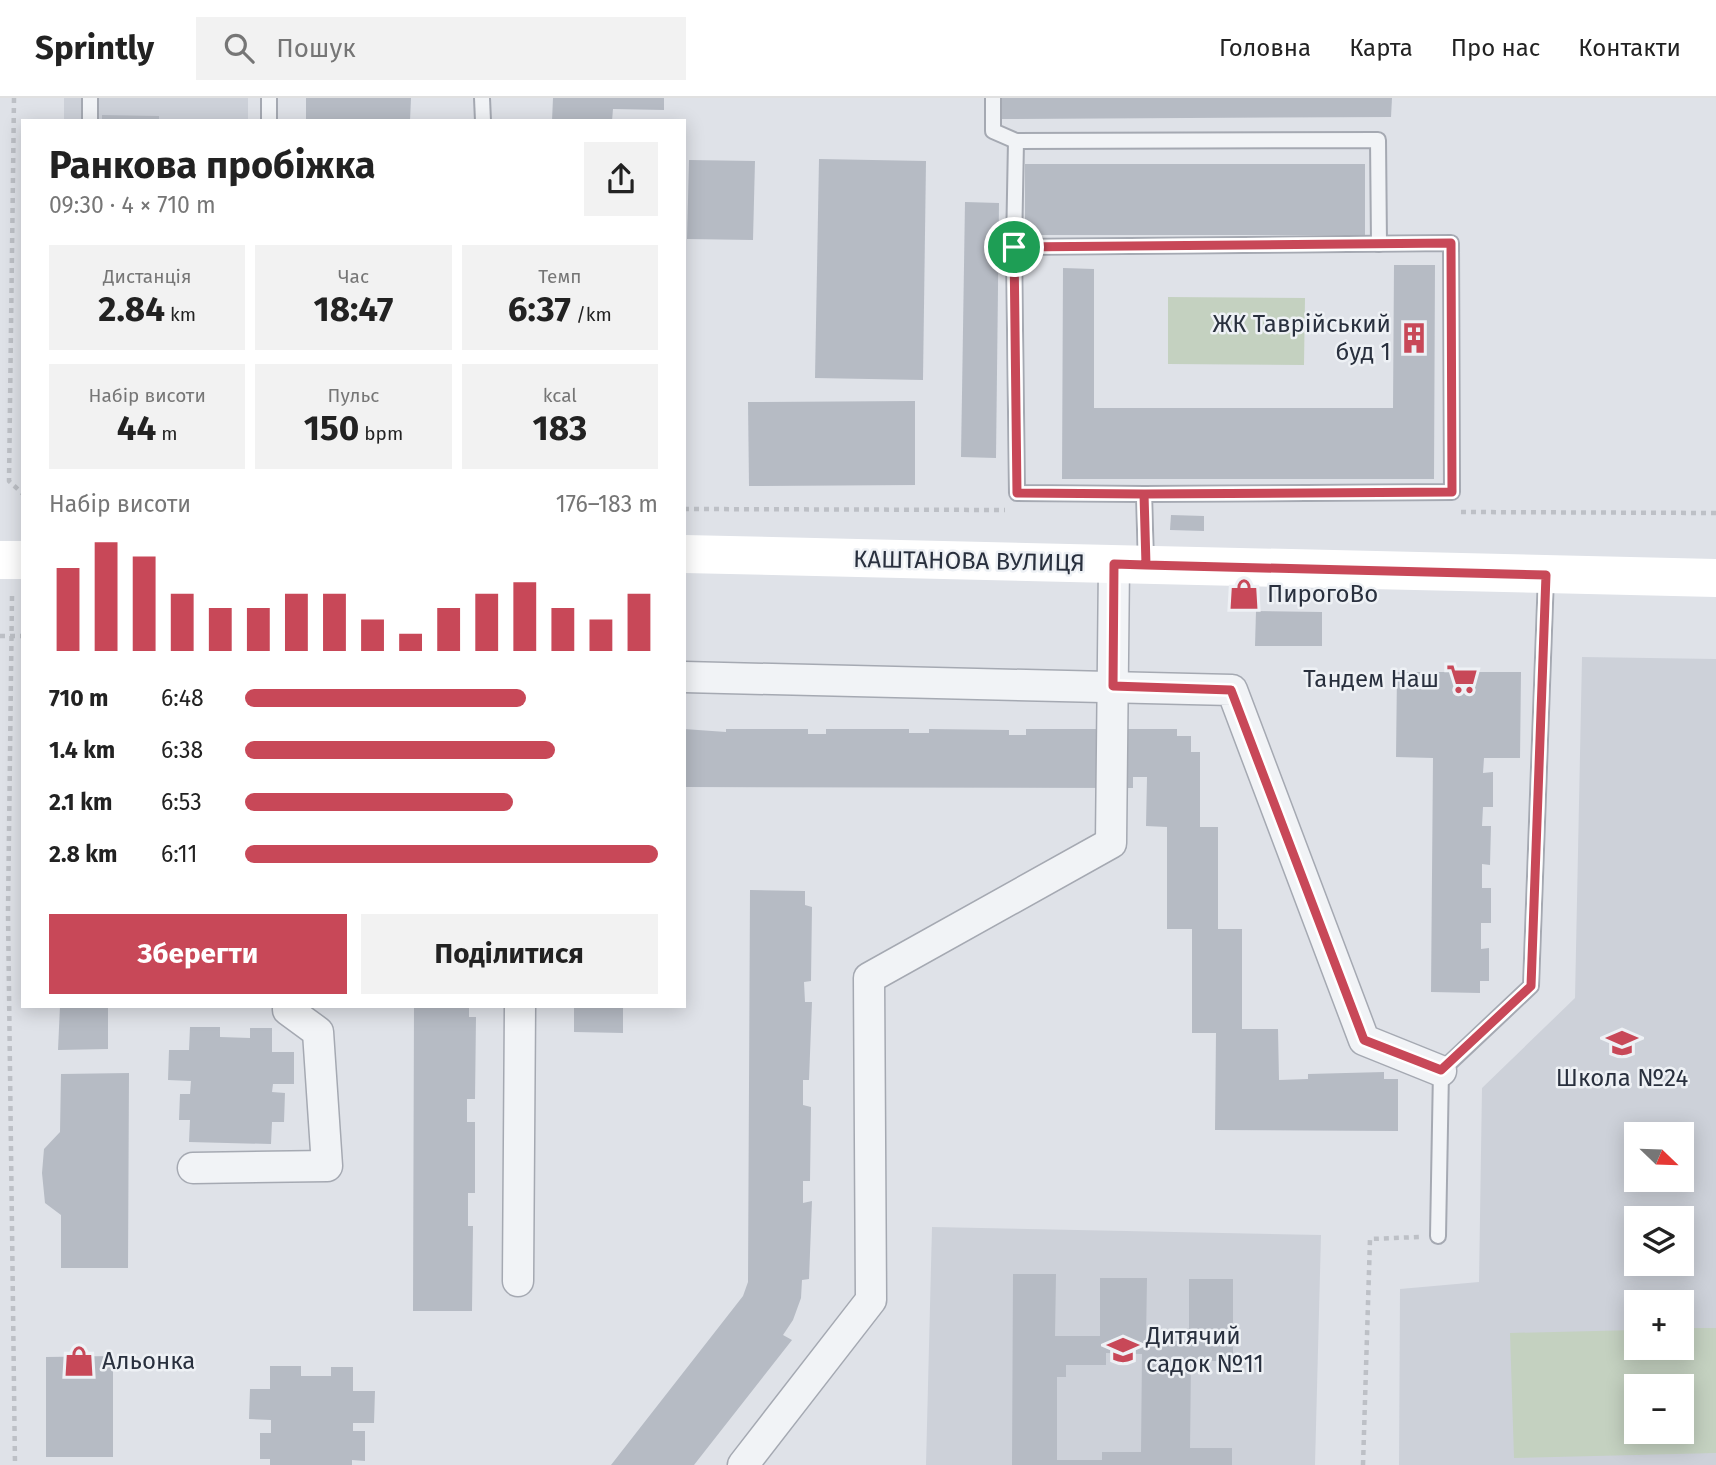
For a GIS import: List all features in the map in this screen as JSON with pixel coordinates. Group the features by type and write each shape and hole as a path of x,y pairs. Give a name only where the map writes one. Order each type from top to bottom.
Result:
{"street":[{"name":"КАШТАНОВА ВУЛИЦЯ","path":"686,554 1716,579"},
{"path":"0,560 21,560"},
{"path":"743,1465 871,1300 869,978 1111,843 1113,686 1130,565"},
{"path":"686,677 1231,690 1364,1040 1441,1070"},
{"path":"193,1168 327,1166 318,1032 288,1008"},
{"path":"518,1281 520,1008"}],"lane":[{"path":"90,98 90,119"},
{"path":"269,98 269,119"},
{"path":"482,98 482,119"},
{"path":"993,98 993,131 1016,141 1378,140 1379,244"},
{"path":"1014,247 1451,243 1452,492 1017,493 1014,247 1016,141"},
{"path":"1130,565 1144,494"},
{"path":"1438,1236 1441,1070 1531,986 1546,575"}],"path":[{"path":"13,98 9,481 21,492"},
{"path":"12,596 8,912 15,1465"},
{"path":"0,636 21,636"},
{"path":"1363,1465 1370,1239 1438,1236"}],"shaded area":[{"path":"64,98 248,98 248,119 64,119"},
{"name":"Школа №24","path":"1582,657 1716,659 1716,1465 1399,1465 1400,1289 1479,1282 1482,1088 1575,998"},
{"name":"Дитячий садок №11","path":"932,1227 1321,1235 1315,1465 926,1465"}],"green space":[{"path":"1168,297 1305,298 1304,365 1168,364"},
{"path":"1694,1328 1716,1328 1716,1453 1514,1458 1510,1333 1624,1330 1624,1360 1694,1360"}],"building":[{"path":"306,98 411,98 410,119 306,119"},
{"path":"553,98 664,98 664,110 613,109 612,119 552,119"},
{"path":"1002,98 1392,98 1391,117 1002,119"},
{"path":"102,115 159,116 159,119 102,119"},
{"path":"819,159 926,161 923,380 815,378"},
{"path":"689,160 755,161 753,240 687,239"},
{"path":"1025,164 1365,164 1365,235 1025,235"},
{"path":"965,202 999,203 996,458 961,457"},
{"name":"ЖК Таврійський буд 1","path":"1394,265 1435,265 1434,479 1062,479 1063,268 1094,269 1094,408 1393,408"},
{"path":"915,401 915,485 749,486 748,402"},
{"path":"1171,515 1204,516 1204,531 1170,530"},
{"path":"1256,611 1322,612 1322,646 1255,646"},
{"path":"1397,672 1521,672 1520,758 1484,758 1483,773 1493,772 1493,807 1483,807 1482,826 1491,826 1490,865 1482,864 1482,888 1491,888 1491,923 1481,923 1481,949 1489,948 1489,981 1480,981 1480,993 1431,992 1433,758 1396,757"},
{"path":"686,729 726,732 726,729 808,729 808,734 826,734 826,729 909,729 909,733 929,733 929,729 1009,730 1009,735 1026,735 1026,729 1177,729 1177,736 1191,736 1191,752 1200,752 1200,827 1218,827 1218,929 1242,929 1242,1029 1278,1029 1279,1080 1308,1079 1308,1074 1384,1072 1384,1079 1398,1079 1398,1131 1215,1130 1216,1033 1192,1033 1192,929 1167,929 1167,827 1146,826 1147,777 1133,777 1133,788 686,787"},
{"path":"750,890 805,891 805,905 812,907 811,981 804,982 805,1002 812,1002 809,1080 803,1080 803,1105 811,1107 810,1181 803,1181 803,1203 812,1201 809,1279 802,1280 801,1298 793,1320 783,1335 792,1340 694,1465 611,1465 743,1296 748,1282"},
{"path":"60,1008 108,1008 108,1049 58,1050"},
{"path":"414,1008 469,1008 469,1017 476,1017 475,1099 467,1099 467,1122 475,1122 475,1193 468,1193 468,1226 473,1226 472,1311 413,1311"},
{"path":"574,1008 623,1008 623,1033 574,1032"},
{"path":"190,1027 220,1027 220,1037 250,1038 250,1028 272,1028 272,1052 294,1052 294,1084 273,1084 272,1092 285,1093 284,1122 272,1122 271,1144 189,1142 190,1120 179,1120 180,1094 190,1094 191,1081 168,1080 169,1050 189,1050"},
{"path":"129,1073 128,1268 61,1268 61,1215 45,1203 42,1173 44,1149 60,1132 61,1074"},
{"path":"1013,1274 1056,1274 1055,1336 1100,1336 1100,1278 1147,1278 1146,1341 1189,1341 1189,1279 1233,1279 1233,1361 1191,1361 1190,1448 1232,1448 1232,1465 1012,1465","holes":["1106,1353 1142,1354 1141,1452 1102,1452 1102,1460 1057,1460 1057,1377 1066,1377 1066,1365 1106,1365"]},
{"path":"113,1356 113,1457 46,1457 46,1357"},
{"path":"270,1366 301,1366 301,1376 331,1376 331,1367 353,1367 353,1391 375,1391 374,1423 353,1423 353,1431 365,1431 365,1461 352,1460 352,1465 270,1465 270,1459 260,1459 260,1433 271,1433 271,1420 249,1419 250,1389 270,1389"}],"place":[{"name":"ЖК Таврійський буд 1","path":"1414,338"},
{"name":"ПирогоВо","path":"1244,594"},
{"name":"Тандем Наш","path":"1462,679"},
{"name":"Школа №24","path":"1622,1043"},
{"name":"Дитячий садок №11","path":"1123,1350"},
{"name":"Альонка","path":"79,1361"}],"route":[{"path":"1014,247 1017,493 1144,494 1146,565 1114,564 1113,686 1231,690 1364,1040 1441,1070 1531,986 1546,575 1146,565 1144,511 1144,494 1452,492 1451,243 1014,247"}]}
